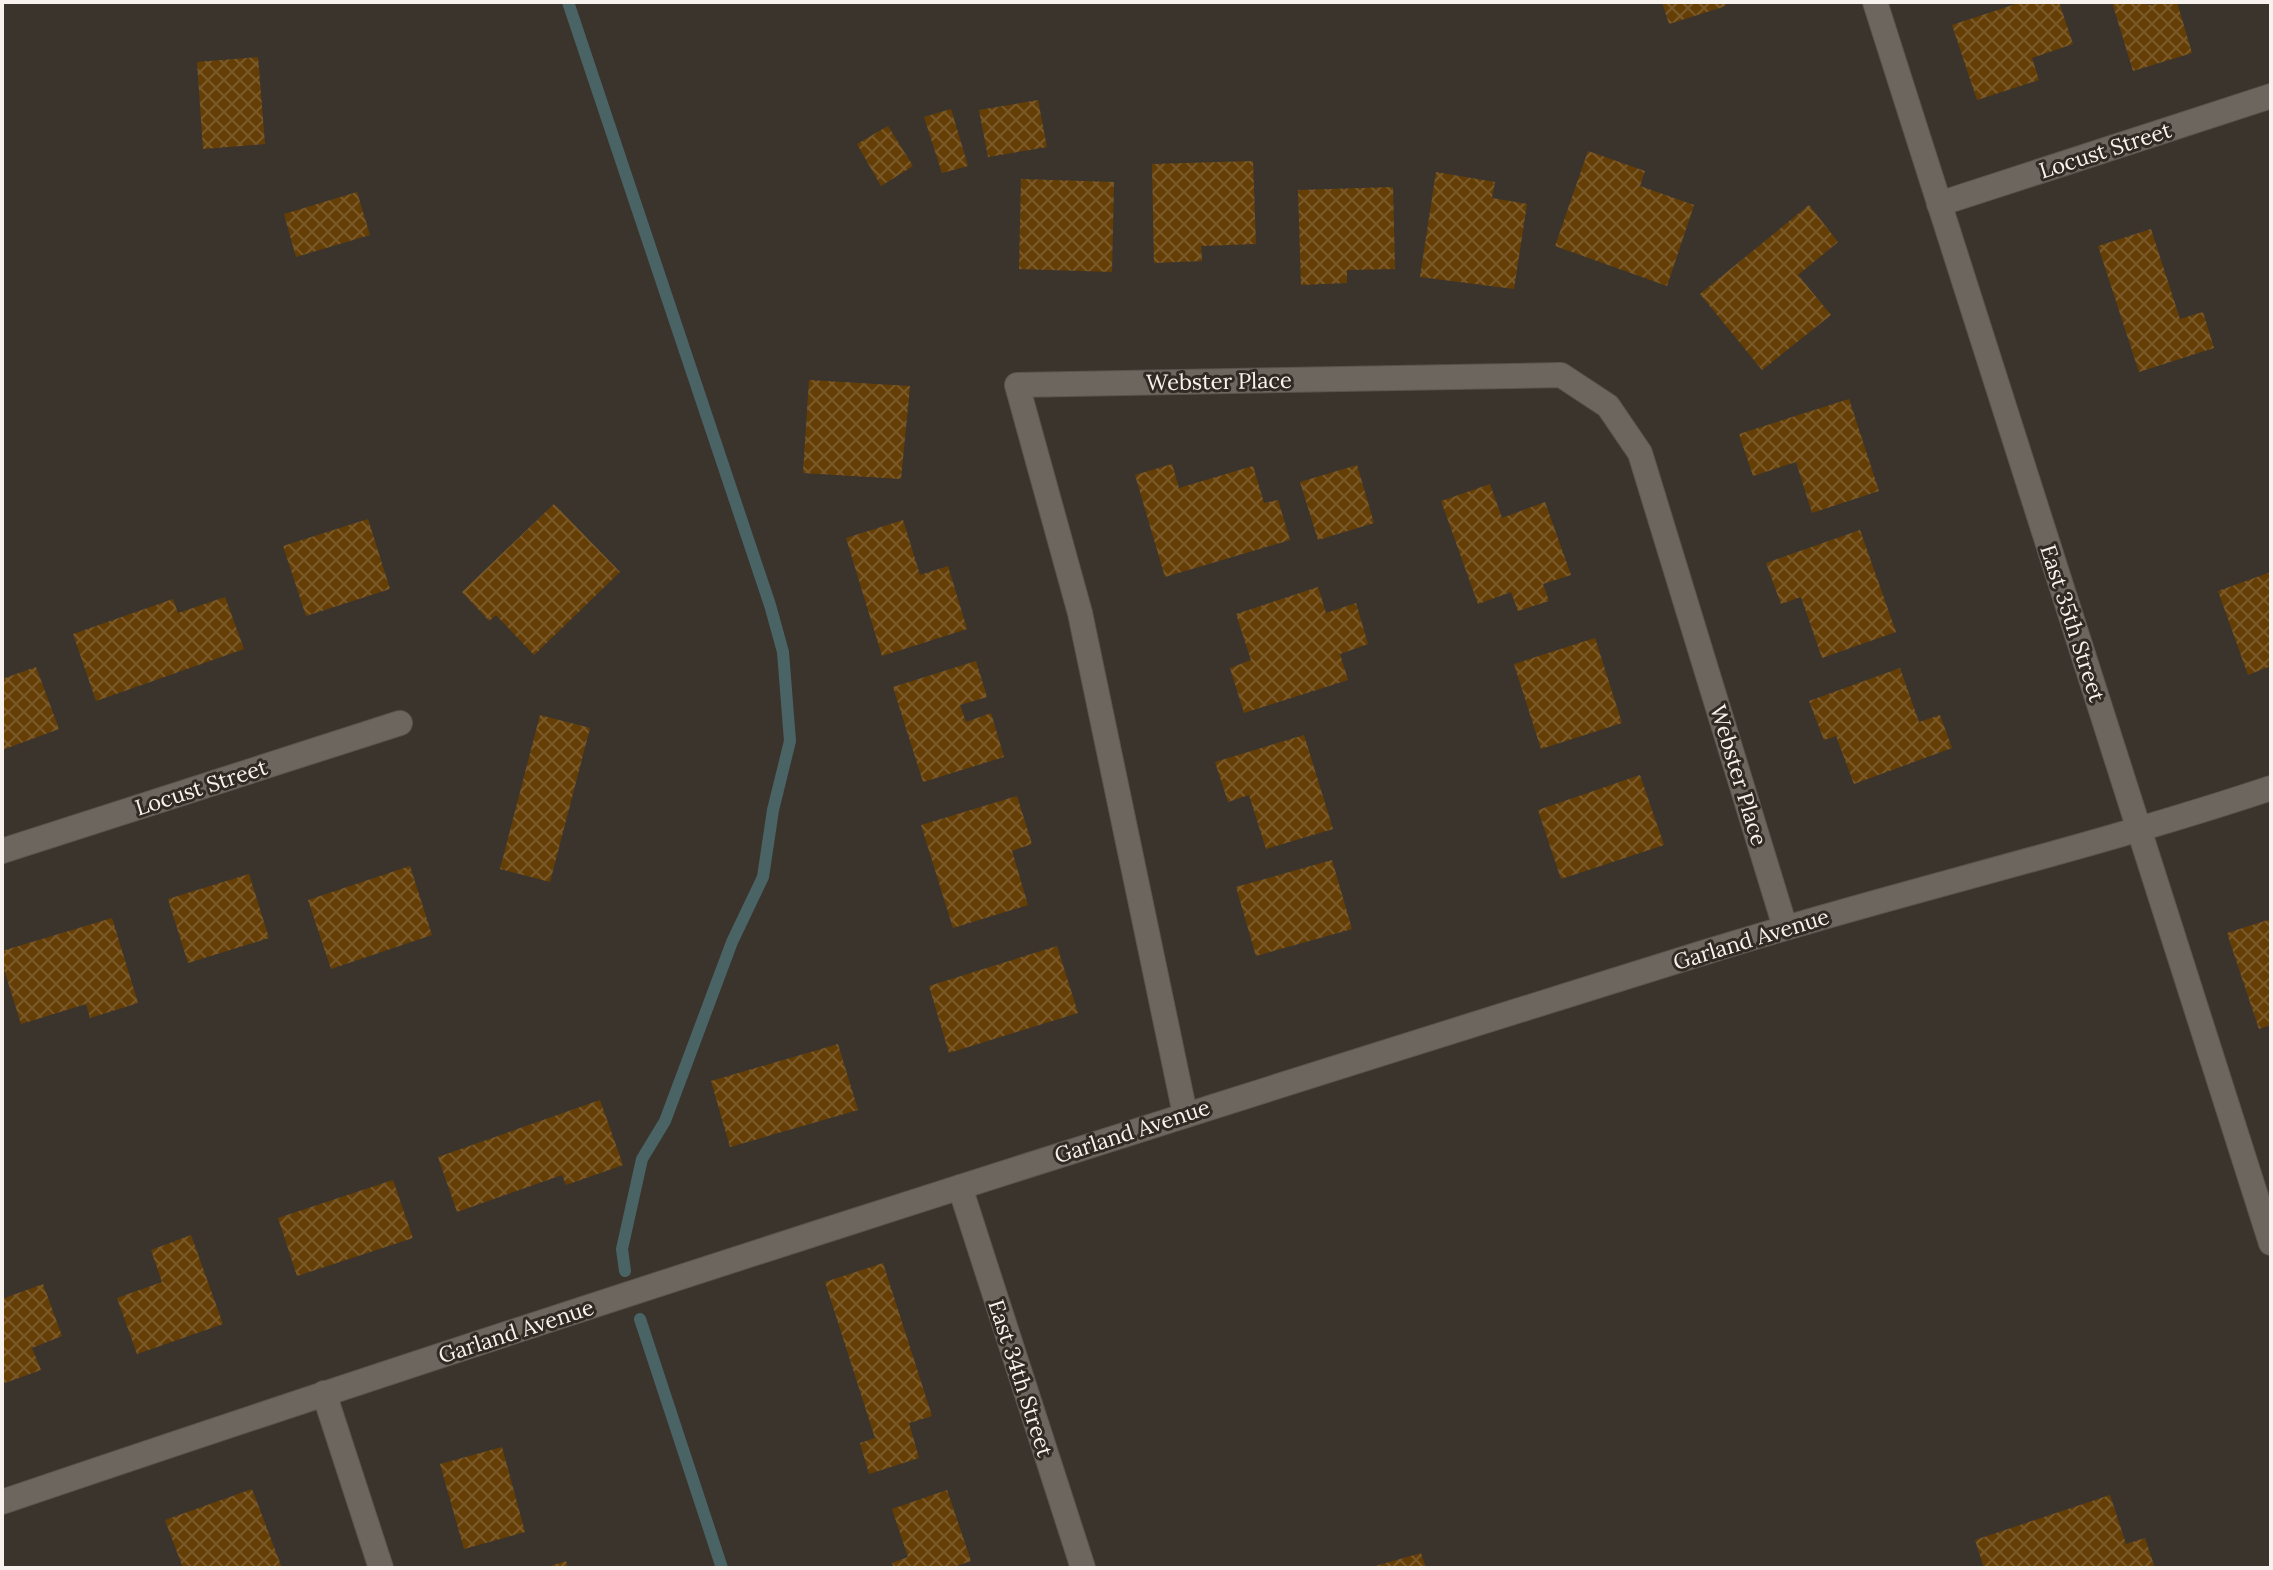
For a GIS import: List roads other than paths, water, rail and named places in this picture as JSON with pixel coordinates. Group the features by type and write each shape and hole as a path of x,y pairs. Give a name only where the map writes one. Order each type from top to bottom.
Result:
{"street":[{"name":"East 35th Street","path":"1875,2 2271,1243"},
{"name":"Locust Street","path":"1939,204 2271,96"},
{"name":"Webster Place","path":"1185,1114 1080,613 1017,385 1561,375 1608,406 1640,453 1785,927"},
{"name":"Locust Street","path":"2,851 400,723"},
{"name":"Garland Avenue","path":"2,1502 324,1393 1185,1114 1785,927 2140,832 2271,788"},
{"name":"East 34th Street","path":"960,1187 1083,1568"},
{"path":"324,1393 381,1568"}],"waterway":[{"path":"568,2 770,605 783,652 790,741 773,810 763,877 732,942 665,1121 642,1159 622,1249 625,1271"},
{"path":"640,1319 722,1568"}]}
